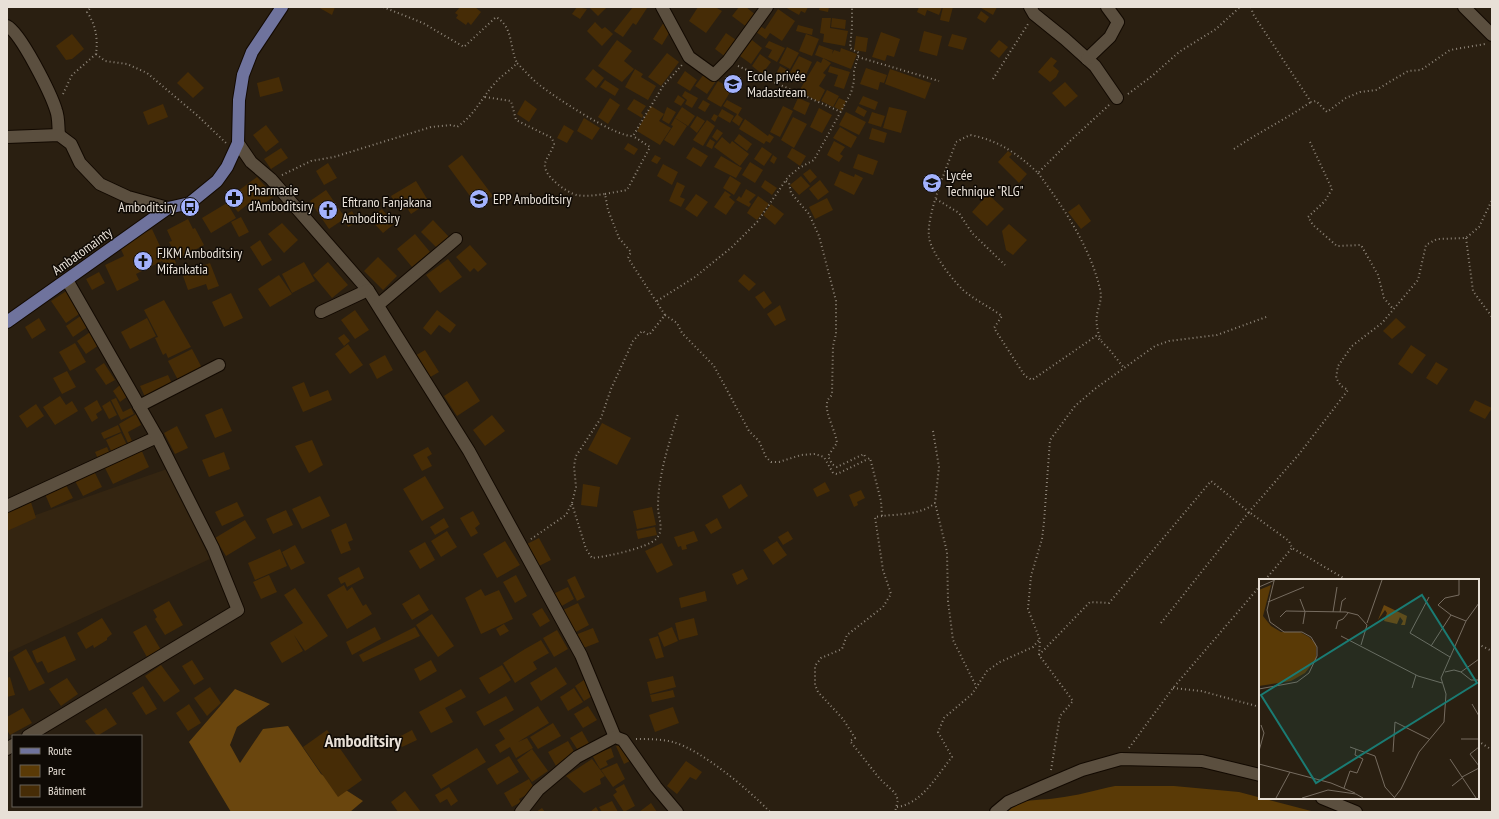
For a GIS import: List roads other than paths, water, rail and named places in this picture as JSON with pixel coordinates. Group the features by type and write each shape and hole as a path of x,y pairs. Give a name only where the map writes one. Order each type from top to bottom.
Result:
{"main road":[{"name":"Ambatomainty","path":"7,322 168,208 190,203 217,181 238,143 239,100 243,75 252,52 282,7"}],"street":[{"path":"662,7 689,57 714,75 728,61 767,7"},
{"path":"1087,59 1110,37 1118,22 1107,7"},
{"path":"1464,7 1492,35"},
{"path":"1032,11 1095,66 1117,98"},
{"path":"7,26 12,28 25,44 56,110 59,135"},
{"path":"7,137 59,135 70,144 80,162 100,184 128,197 168,208"},
{"path":"238,143 251,162 271,179 368,290 378,305 469,452 580,655 619,738 677,812"},
{"path":"378,305 456,239"},
{"path":"30,735 238,610 213,548 156,437 67,280"},
{"path":"321,312 368,290"},
{"path":"139,406 219,365"},
{"path":"7,506 156,437"},
{"path":"521,812 538,790 577,757 619,738"},
{"path":"996,812 1008,802 1082,770 1121,759 1202,761 1259,775"},
{"path":"1324,799 1356,812"}],"place":[{"name":"Ecole privée Madastream","path":"733,84"},
{"name":"Lycée Technique \"RLG\"","path":"932,183"},
{"name":"Pharmacie d'Amboditsiry","path":"234,198"},
{"name":"EPP Amboditsiry","path":"479,199"},
{"name":"Amboditsiry","path":"190,207"},
{"name":"Efitrano Fanjakana Amboditsiry","path":"328,210"},
{"name":"FJKM Amboditsiry Mifankatia","path":"143,261"}],"district":[{"name":"Amboditsiry","path":"363,741"}]}
